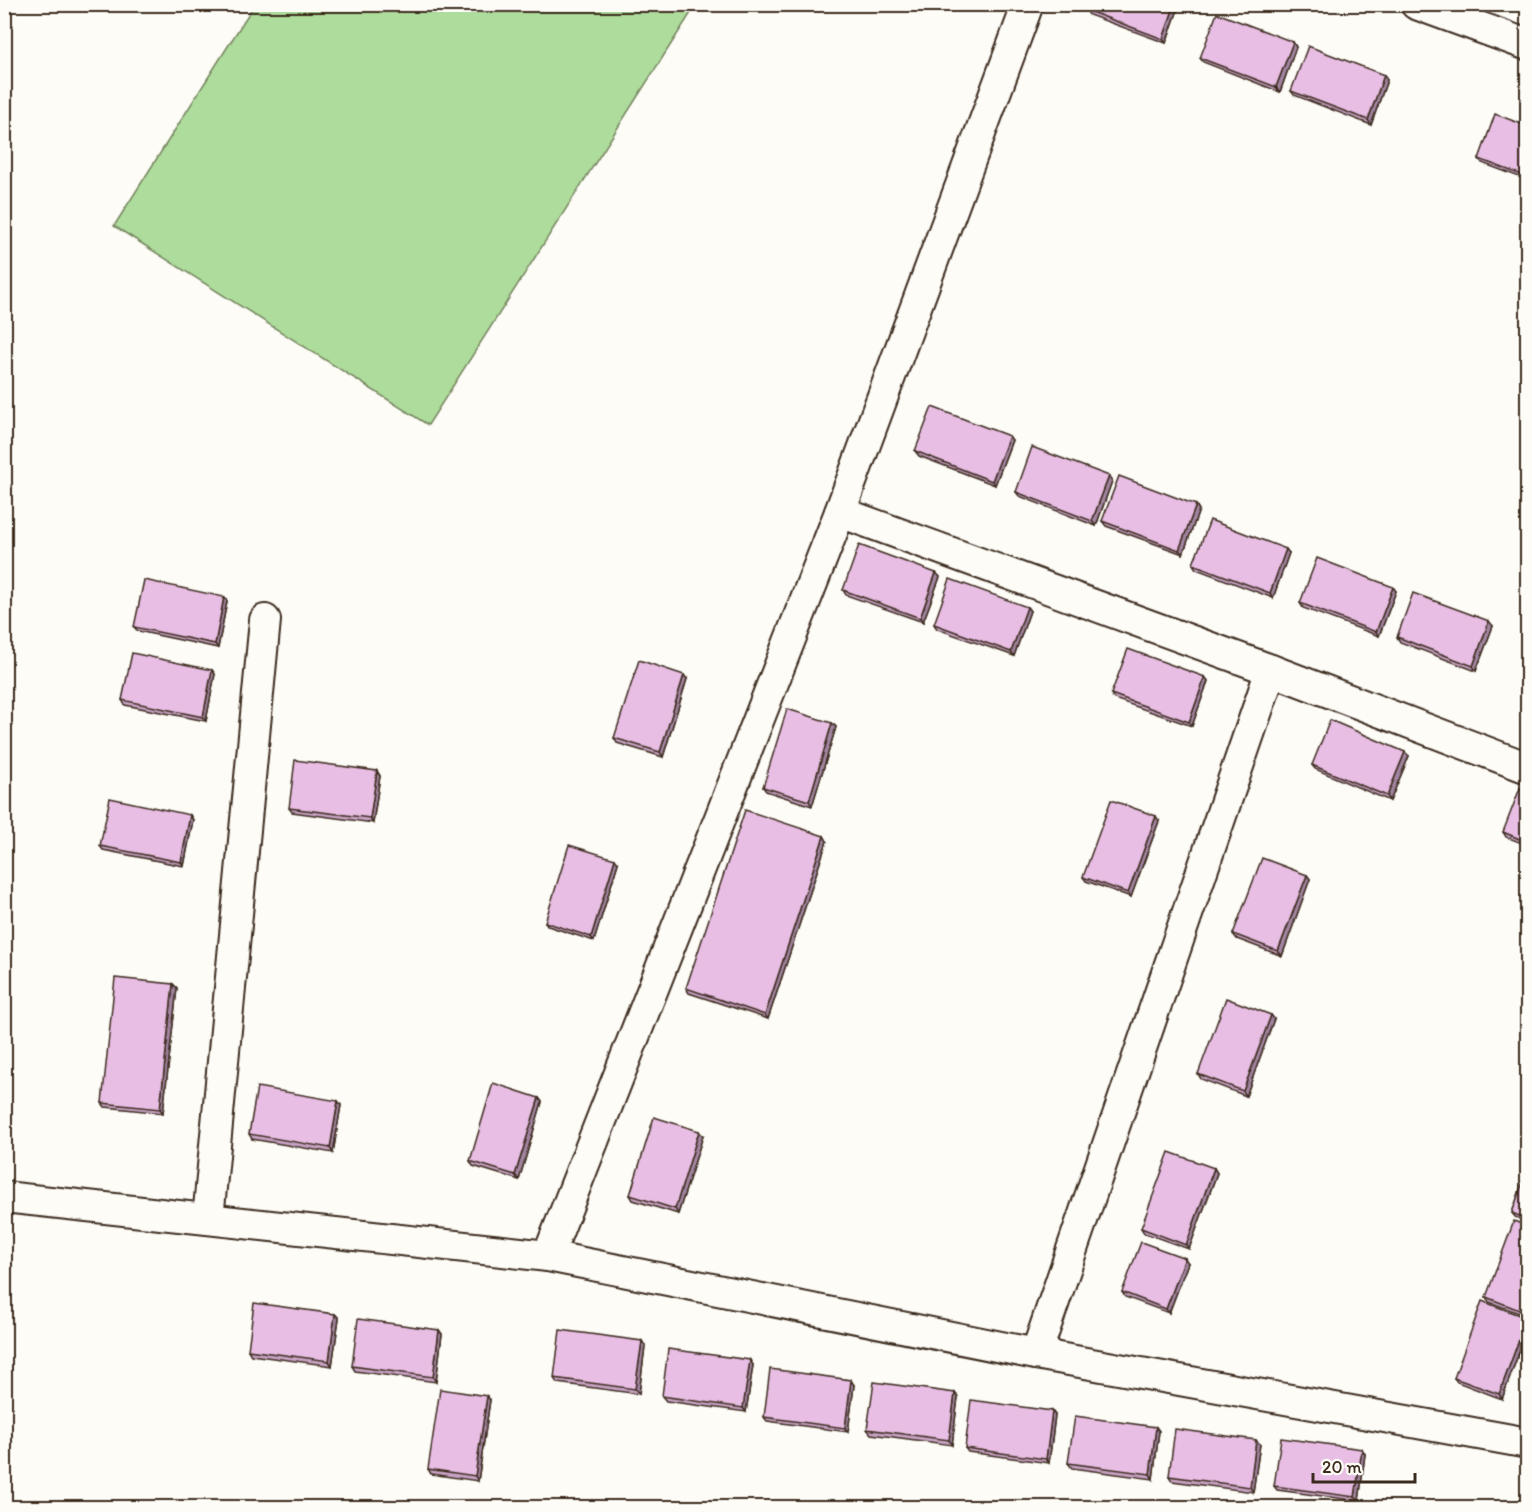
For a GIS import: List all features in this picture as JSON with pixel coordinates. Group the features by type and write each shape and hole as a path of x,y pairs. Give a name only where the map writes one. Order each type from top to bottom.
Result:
{"street":[{"path":"548,1256 840,512 1028,4"},
{"path":"1416,4 1527,45"},
{"path":"840,512 1271,670 1527,768"},
{"path":"208,1219 265,620"},
{"path":"1036,1354 1271,670"},
{"path":"4,1197 548,1256 1036,1354 1526,1439"}],"green space":[{"path":"254,5 696,5 428,425 114,226"}],"building":[{"path":"1088,4 1175,4 1163,39 1086,10"},
{"path":"1217,13 1293,42 1276,87 1200,58"},
{"path":"1308,46 1384,75 1368,120 1291,91"},
{"path":"1495,114 1527,126 1527,177 1479,159"},
{"path":"932,407 1009,436 992,481 915,451"},
{"path":"1032,447 1109,476 1092,521 1016,492"},
{"path":"1119,476 1196,505 1179,550 1102,521"},
{"path":"1210,520 1286,549 1270,593 1193,564"},
{"path":"859,545 936,573 920,618 843,590"},
{"path":"1317,558 1393,587 1376,632 1300,603"},
{"path":"950,579 1027,607 1011,652 934,624"},
{"path":"144,580 224,597 215,644 134,627"},
{"path":"1413,593 1489,621 1473,666 1397,637"},
{"path":"1128,649 1205,677 1189,722 1111,694"},
{"path":"132,653 212,670 203,717 122,700"},
{"path":"639,660 684,675 660,752 614,738"},
{"path":"787,709 832,723 809,801 763,787"},
{"path":"1330,720 1405,752 1387,796 1312,765"},
{"path":"295,760 377,771 370,818 289,808"},
{"path":"1520,788 1527,791 1527,842 1503,832"},
{"path":"110,798 190,815 181,862 100,846"},
{"path":"1111,800 1156,816 1128,893 1083,877"},
{"path":"745,810 824,836 765,1015 686,988"},
{"path":"569,845 615,859 591,937 545,922"},
{"path":"1262,858 1307,875 1278,951 1233,934"},
{"path":"115,978 173,984 160,1109 102,1103"},
{"path":"1226,998 1271,1015 1243,1091 1198,1074"},
{"path":"493,1083 539,1098 515,1175 470,1161"},
{"path":"257,1087 338,1101 330,1148 249,1134"},
{"path":"654,1117 699,1131 675,1209 630,1195"},
{"path":"1169,1152 1214,1168 1186,1245 1141,1228"},
{"path":"1527,1170 1527,1219 1512,1213"},
{"path":"1514,1221 1527,1226 1527,1313 1486,1297"},
{"path":"1141,1242 1185,1258 1166,1309 1122,1292"},
{"path":"1482,1301 1527,1318 1499,1394 1454,1378"},
{"path":"254,1303 335,1314 329,1361 248,1350"},
{"path":"358,1319 439,1330 433,1377 352,1366"},
{"path":"560,1330 642,1341 635,1389 554,1378"},
{"path":"668,1349 750,1360 743,1408 662,1396"},
{"path":"770,1369 851,1380 845,1428 764,1417"},
{"path":"874,1382 955,1393 949,1440 867,1429"},
{"path":"440,1389 487,1396 475,1476 428,1469"},
{"path":"971,1400 1052,1411 1046,1459 965,1448"},
{"path":"1075,1416 1156,1427 1150,1474 1068,1463"},
{"path":"1175,1429 1256,1440 1250,1487 1169,1476"},
{"path":"1281,1438 1362,1449 1355,1497 1274,1486"}]}
